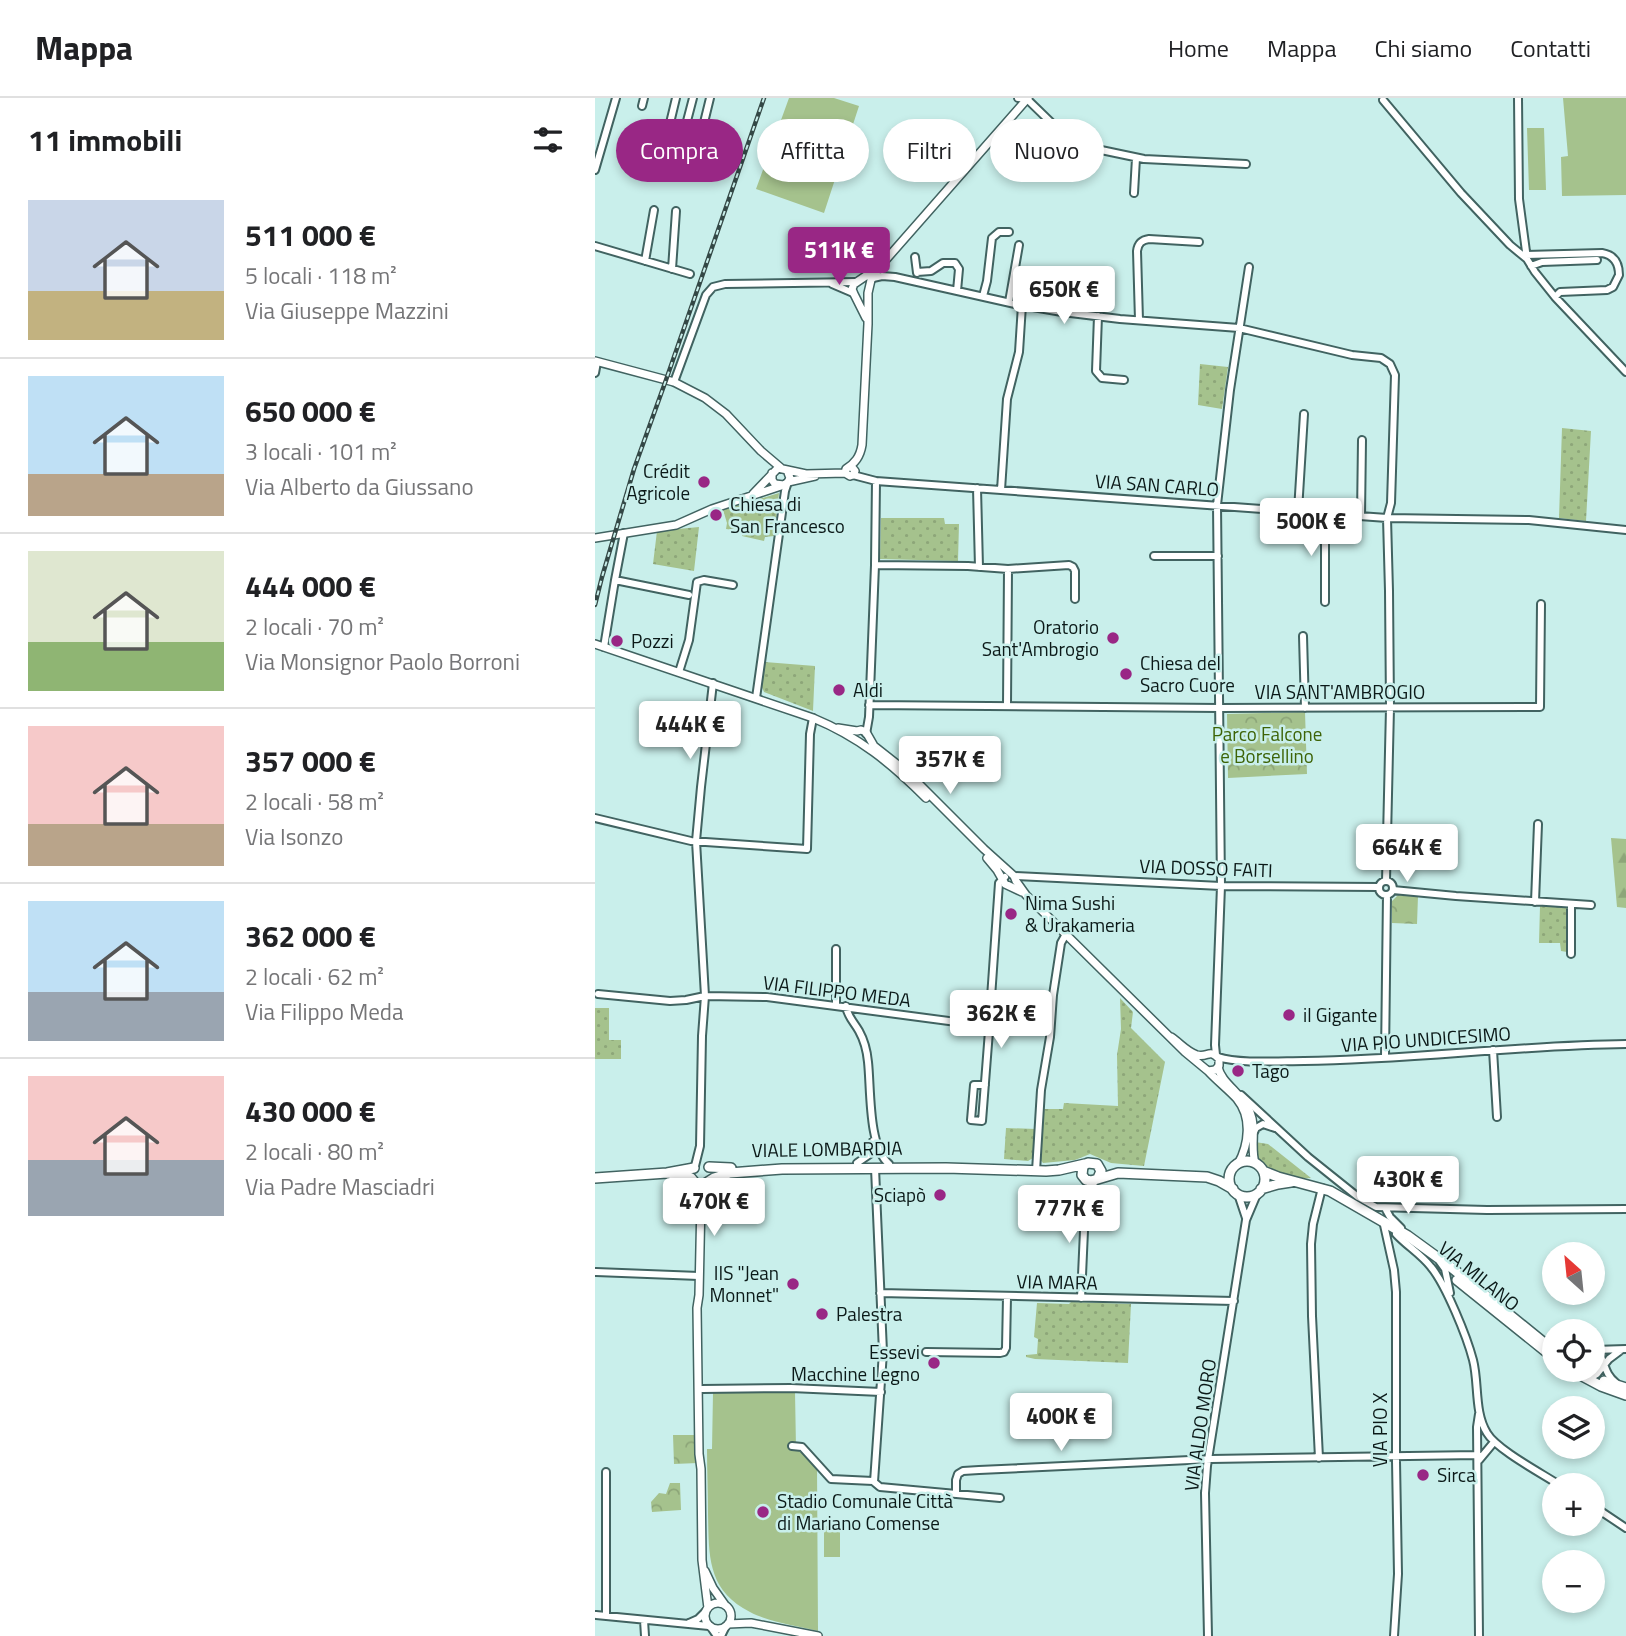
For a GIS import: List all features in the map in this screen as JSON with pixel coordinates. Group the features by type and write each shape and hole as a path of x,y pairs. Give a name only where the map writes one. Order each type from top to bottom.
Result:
{"main road":[{"path":"1059,1170 1090,1178 1118,1173 1207,1177 1221,1174 1243,1161 1255,1163 1263,1171 1275,1176 1333,1192 1366,1212"},
{"name":"VIALE LOMBARDIA","path":"708,1166 722,1169 857,1163 946,1168"},
{"path":"1059,1170 1094,1163 1118,1173"},
{"path":"700,1164 708,1166 712,1174 701,1182 691,1173 694,1167 700,1164"},
{"path":"1086,1164 1082,1169 1090,1178"},
{"path":"1235,1166 1229,1179 1236,1192"},
{"name":"VIALE LOMBARDIA","path":"595,1178 667,1173 694,1167"},
{"path":"1090,1178 1101,1171 1099,1167"},
{"name":"VIALE LOMBARDIA","path":"667,1173 684,1175 701,1182 730,1173 754,1170 1059,1170"},
{"path":"1259,1192 1265,1181 1263,1171"},
{"path":"1207,1177 1247,1196 1278,1184 1296,1182"},
{"name":"VIA MILANO","path":"1366,1212 1384,1225 1397,1229 1542,1348"},
{"name":"VIA MILANO","path":"1366,1212 1422,1245 1542,1340"},
{"path":"1605,1381 1625,1390"},
{"path":"1594,1382 1604,1387 1625,1390"}],"street":[{"path":"595,170 617,98"},
{"path":"671,119 676,98"},
{"path":"688,119 693,98"},
{"path":"705,119 710,98"},
{"path":"826,283 860,297 868,291 873,278 1024,98 1064,135 1085,147 1136,158 1246,164"},
{"path":"1518,98 1519,199 1528,260"},
{"path":"1385,99 1461,193 1510,245 1528,260 1555,297 1626,372"},
{"path":"1134,193 1136,158"},
{"path":"645,261 654,211"},
{"path":"672,269 675,211"},
{"path":"983,296 992,238 999,232 1009,232"},
{"path":"1139,320 1139,244 1149,239 1199,242"},
{"path":"1009,302 1019,245"},
{"path":"595,246 690,274"},
{"path":"1528,260 1602,253 1615,260 1619,275 1611,288 1560,292 1555,297"},
{"path":"915,257 918,282"},
{"path":"1528,260 1597,260"},
{"path":"917,272 931,271 941,263 955,263 959,270 957,291"},
{"path":"882,267 895,277 1022,305 1098,316 1239,328 1357,356 1381,358 1391,365 1395,374 1391,503 1387,517 1390,708 1387,880"},
{"path":"868,324 853,286 882,267"},
{"path":"1235,1166 1245,1150 1248,1127 1246,1117 1238,1101 1208,1071 1215,1070 1212,1059 1215,1045 1221,886 1217,505 1220,463 1249,267"},
{"path":"873,278 895,277"},
{"path":"674,382 702,303 713,287 725,284 866,282 868,324 862,445 858,458 850,472 818,474 775,469 762,486 747,498"},
{"path":"1001,490 1007,399 1019,352 1022,305"},
{"path":"1098,316 1095,367 1097,374 1104,378 1124,380"},
{"path":"595,373 596,361 674,382 717,406 761,452 790,474 784,484 756,698"},
{"path":"1298,511 1304,414"},
{"path":"1361,516 1362,440"},
{"path":"761,452 773,481 784,484"},
{"name":"VIA SAN CARLO","path":"850,472 876,481 1361,516 1512,519 1626,530"},
{"path":"595,538 680,523 712,509 818,474"},
{"path":"861,735 869,717 876,481"},
{"path":"977,488 979,567"},
{"path":"1325,513 1325,603"},
{"path":"624,533 598,647 713,683 861,735 907,772 984,849 1010,880 1185,1052 1212,1059 1221,1076 1239,1094 1308,1157 1358,1197 1370,1205 1387,1208 1626,1209"},
{"path":"1154,556 1218,556"},
{"path":"875,565 1008,569 1070,565 1075,571 1075,599"},
{"path":"1007,705 1008,569"},
{"path":"679,672 689,640 697,582 704,579 733,585"},
{"path":"615,580 689,595"},
{"name":"VIA SANT'AMBROGIO","path":"869,705 1540,707 1541,604"},
{"path":"1303,636 1305,708"},
{"path":"708,1166 702,1157 700,1146 705,996 696,841 713,683"},
{"path":"595,818 696,841 807,849 810,734 813,718"},
{"path":"1535,902 1538,824"},
{"name":"VIA DOSSO FAITI","path":"1010,880 1031,876 1221,886 1379,887"},
{"path":"985,1085 975,1085 971,1120 982,1121 985,1085 989,1031 986,1020 991,1003 999,893 1010,880"},
{"path":"1387,880 1379,887 1381,893 1387,895"},
{"path":"1387,880 1392,883 1393,890"},
{"path":"1387,895 1393,890 1591,905"},
{"path":"1385,1057 1387,895"},
{"path":"1571,904 1571,954"},
{"path":"1036,1171 1041,1090 1050,1037 1051,1005 1061,943 1066,934"},
{"path":"836,949 836,1005"},
{"name":"VIA FILIPPO MEDA","path":"598,994 670,1001 705,996 763,997 966,1024 977,1024 986,1020"},
{"path":"846,1006 866,1049 874,1136 880,1153 889,1164"},
{"name":"VIA PIO UNDICESIMO","path":"1212,1059 1312,1061 1626,1044"},
{"path":"1493,1050 1497,1117"},
{"path":"1239,1094 1251,1113 1255,1163"},
{"path":"1254,1129 1262,1113"},
{"path":"1254,1129 1265,1124 1279,1130"},
{"path":"857,1163 870,1154 874,1136"},
{"path":"694,1167 700,1146"},
{"path":"875,1168 883,1352 873,1481 880,1487 1000,1497"},
{"path":"1081,1298 1083,1230 1090,1178"},
{"path":"701,1182 699,1295 702,1560 707,1609 705,1619 719,1636 730,1615 711,1584 702,1560"},
{"path":"1319,1458 1312,1316 1312,1230 1322,1188"},
{"name":"VIA ALDO MORO","path":"1236,1192 1246,1220"},
{"name":"VIA ALDO MORO","path":"1208,1636 1205,1493 1208,1460 1246,1220 1259,1192"},
{"path":"1387,1208 1397,1229 1431,1266 1449,1295 1473,1360 1483,1426 1493,1441"},
{"path":"1397,1229 1398,1215 1408,1208"},
{"name":"VIA PIO X","path":"1384,1225 1396,1288 1398,1574 1394,1636"},
{"path":"1397,1229 1413,1239"},
{"path":"1422,1245 1446,1271 1449,1295"},
{"path":"596,1272 699,1276"},
{"path":"1449,1295 1454,1287 1461,1283"},
{"name":"VIA MARA","path":"880,1293 1234,1301"},
{"path":"699,1295 697,1369 701,1469"},
{"path":"926,1352 1004,1352 1007,1297"},
{"path":"1605,1350 1624,1350"},
{"path":"1605,1364 1624,1350"},
{"path":"1605,1367 1610,1378 1625,1390"},
{"path":"702,1388 881,1392"},
{"path":"1479,1636 1480,1412"},
{"path":"1478,1446 1484,1439 1493,1441 1542,1473"},
{"path":"955,1493 957,1475 965,1471 1208,1460 1478,1458 1493,1441"},
{"path":"792,1446 801,1447 831,1479 873,1481"},
{"path":"606,1472 606,1616"},
{"path":"1605,1514 1626,1528"},
{"path":"687,1624 698,1619 715,1604 726,1606 751,1623"},
{"path":"596,1615 718,1629 727,1625 751,1623 818,1636"},
{"path":"644,1620 645,1636"}],"green space":[{"path":"789,98 834,98 859,106 855,119 781,119"},
{"path":"1563,98 1626,98 1626,195 1562,196 1561,157 1568,156"},
{"path":"1527,128 1544,128 1546,190 1529,190"},
{"path":"759,182 834,182 824,213 756,189"},
{"path":"1200,364 1228,367 1222,409 1198,405"},
{"path":"1562,428 1591,431 1586,521 1559,518"},
{"path":"779,493 774,536 765,537 764,541 742,536 742,531 726,529 723,510"},
{"path":"881,518 944,518 945,524 959,524 958,561 880,559"},
{"path":"699,527 694,571 653,564 657,531"},
{"path":"765,662 815,666 813,711 764,692 761,685"},
{"name":"Parco Falcone e Borsellino","path":"1305,712 1307,774 1228,778 1227,714"},
{"path":"1611,838 1626,839 1626,908 1617,907"},
{"path":"1399,894 1418,896 1417,924 1392,923 1392,901"},
{"path":"1540,906 1568,906 1567,952 1561,951 1560,943 1539,943"},
{"path":"1120,998 1133,1012 1131,1028 1165,1062 1144,1166 1111,1163 1090,1154 1075,1160 1043,1163 1039,1158 1044,1109 1063,1109 1064,1103 1118,1106"},
{"path":"595,1008 609,1008 609,1040 621,1040 621,1059 595,1059"},
{"path":"1006,1128 1036,1129 1033,1158 1028,1161 1004,1159"},
{"path":"1255,1142 1268,1144 1311,1178 1289,1177 1267,1169 1256,1157"},
{"path":"1037,1303 1131,1304 1128,1363 1026,1357 1037,1354 1038,1339 1034,1337"},
{"name":"Stadio Comunale Città di Mariano Comense","path":"795,1392 796,1448 817,1467 818,1631 766,1618 736,1603 718,1582 710,1558 707,1449 712,1449 713,1393"},
{"path":"673,1435 697,1435 698,1463 674,1464"},
{"path":"670,1483 680,1483 681,1510 652,1512 651,1502 659,1493 666,1494"},
{"path":"824,1526 840,1526 840,1557 824,1557"}],"railway":[{"path":"595,605 634,469 764,98"}],"place":[{"name":"Crédit Agricole","path":"704,482"},
{"name":"Chiesa di San Francesco","path":"716,515"},
{"name":"Oratorio Sant'Ambrogio","path":"1113,638"},
{"name":"Pozzi","path":"617,641"},
{"name":"Chiesa del Sacro Cuore","path":"1126,674"},
{"name":"Aldi","path":"839,690"},
{"name":"Nima Sushi & Urakameria","path":"1011,914"},
{"name":"il Gigante","path":"1289,1015"},
{"name":"Tago","path":"1238,1071"},
{"name":"Sciapò","path":"940,1195"},
{"name":"IIS \"Jean Monnet\"","path":"793,1284"},
{"name":"Palestra","path":"822,1314"},
{"name":"Essevi Macchine Legno","path":"934,1363"},
{"name":"Sirca","path":"1423,1475"},
{"name":"Stadio Comunale Città di Mariano Comense","path":"763,1512"}]}
